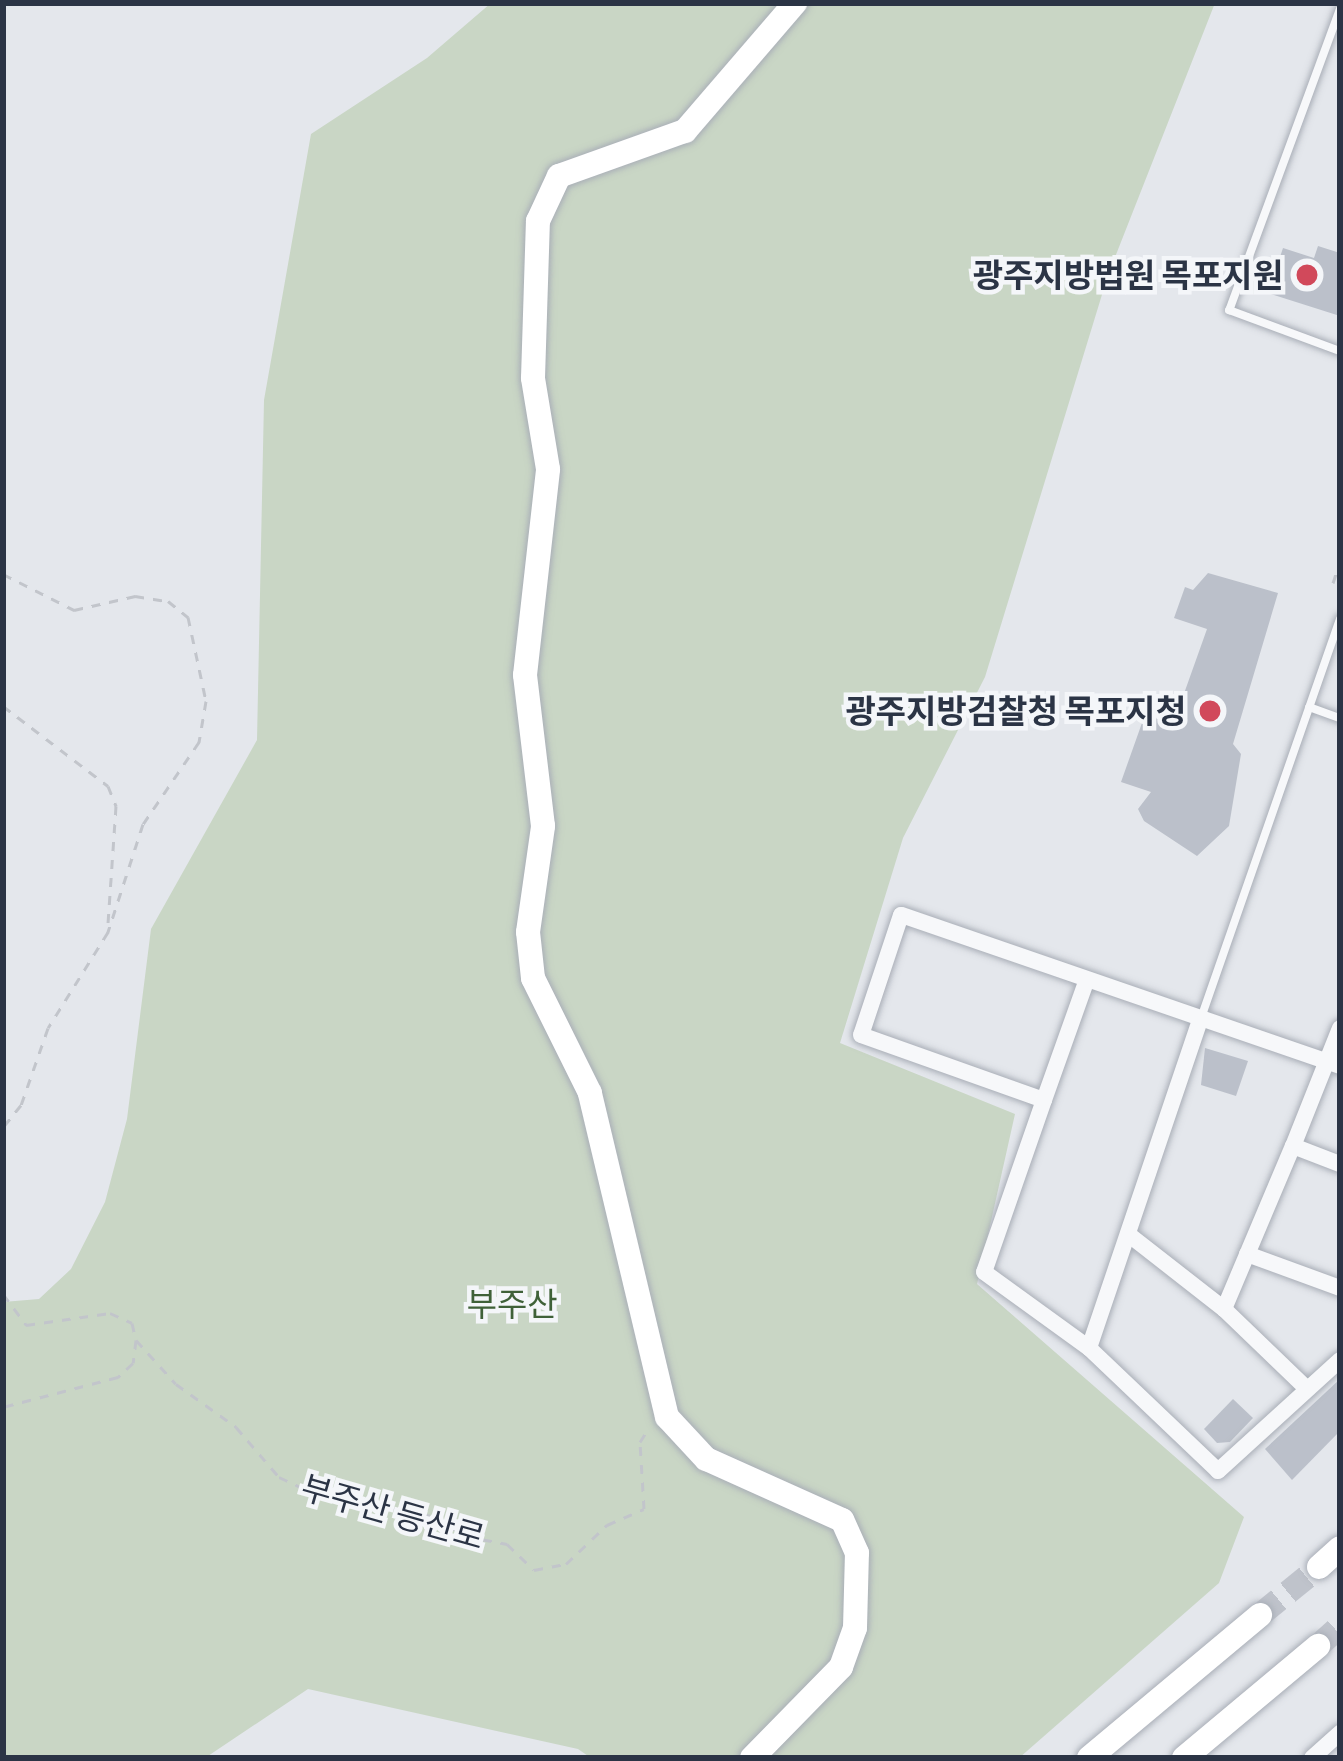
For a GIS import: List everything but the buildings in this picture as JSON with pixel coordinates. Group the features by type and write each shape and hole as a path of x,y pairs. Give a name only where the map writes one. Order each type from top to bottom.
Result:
{"street":[{"path":"752,1758 841,1667 855,1628 857,1553 842,1520 706,1459 667,1417 590,1093 543,1010 528,932 543,826 526,675 548,488 532,378 538,221 560,176 685,131 795,3"},
{"path":"1044,1100 861,1035 901,915 1334,1064"},
{"path":"1087,979 984,1272 1089,1348 1218,1471 1340,1360"},
{"path":"1089,1348 1201,1018"},
{"path":"1224,1309 1293,1146 1334,1064 1340,1028"},
{"path":"1293,1146 1340,1164"},
{"path":"1128,1234 1224,1309 1307,1389"},
{"path":"1247,1254 1340,1288"},
{"path":"1319,1567 1340,1548"},
{"path":"1089,1758 1260,1615"},
{"path":"1184,1758 1318,1646"},
{"path":"1312,1758 1340,1733"}],"lane":[{"path":"1340,9 1229,310 1340,351"},
{"path":"1201,1018 1340,618"},
{"path":"1309,707 1340,718"}],"path":[{"path":"1333,583 1340,562"},
{"path":"3,574 74,610 135,596 168,602 188,617 206,701 199,742 143,824 108,932 48,1028 20,1105 3,1127"},
{"path":"3,706 108,786 116,806 108,932"},
{"name":"부주산 등산로","path":"3,1294 26,1325 110,1313 132,1323 136,1340 176,1384 236,1427 279,1478 315,1494 432,1516 465,1536 507,1544 534,1570 566,1564 607,1526 644,1509 640,1442 667,1417"},
{"path":"3,1407 118,1377 134,1364 136,1340"}],"green space":[{"name":"부주산","path":"491,3 1215,3 1108,275 985,677 903,838 840,1043 1015,1114 977,1284 1244,1517 1219,1583 1019,1758 591,1758 578,1749 308,1689 205,1758 3,1758 3,1302 39,1299 71,1269 105,1202 127,1119 151,929 257,740 264,400 311,134 427,58"}],"tunnel":[{"path":"1260,1615 1319,1567"},
{"path":"1318,1646 1340,1626"}],"place":[{"name":"광주지방법원 목포지원","path":"1307,275"},
{"name":"광주지방검찰청 목포지청","path":"1210,711"}]}
